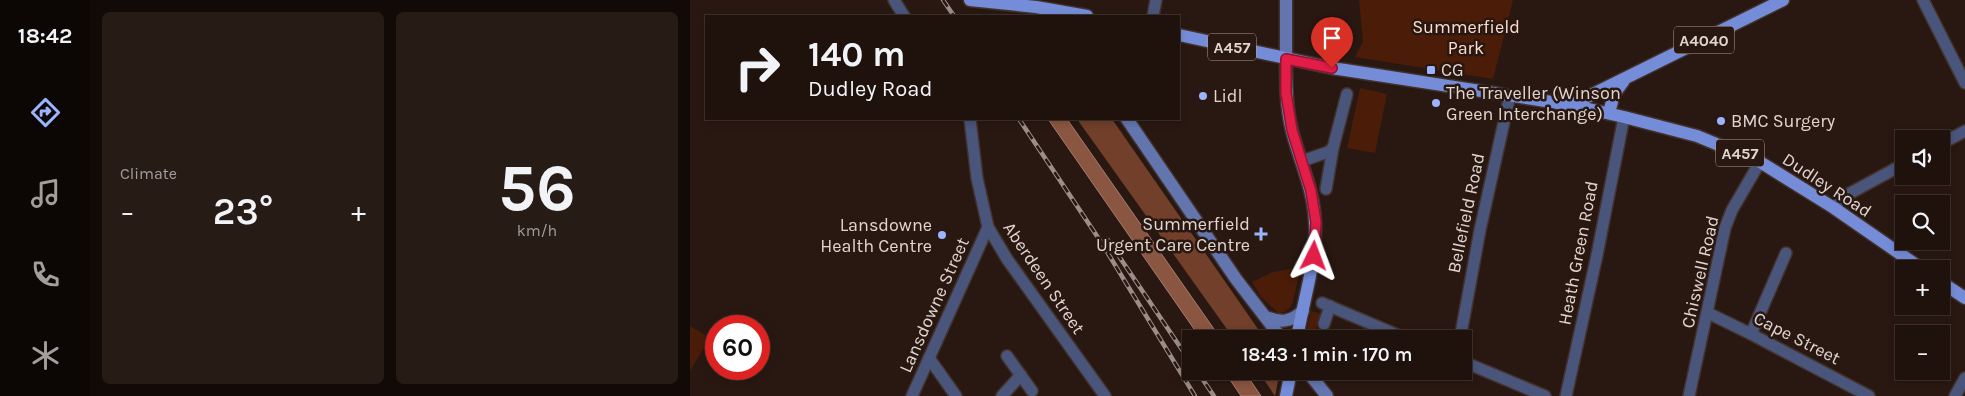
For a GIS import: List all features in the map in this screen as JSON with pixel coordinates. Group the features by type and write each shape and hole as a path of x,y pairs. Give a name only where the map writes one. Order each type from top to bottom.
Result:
{"main road":[{"path":"970,0 1015,4 1077,15"},
{"path":"1286,0 1286,93 1290,121 1311,191 1316,222 1315,253 1299,330"},
{"name":"A4040","path":"1571,106 1783,0"},
{"name":"Dudley Road","path":"1180,36 1286,59 1609,113 1697,136 1760,162 1834,208 1909,260"},
{"path":"1609,113 1614,94 1626,79"},
{"path":"1128,120 1231,272 1275,330"},
{"path":"1950,288 1965,298"},
{"path":"1266,317 1277,322 1286,321 1295,318 1303,311"},
{"path":"1286,394 1289,380"},
{"path":"1314,380 1327,396"}],"street":[{"path":"894,0 903,15"},
{"path":"1152,15 1156,0"},
{"path":"1923,0 1965,83"},
{"path":"1326,189 1333,148 1347,94"},
{"name":"Bellefield Road","path":"1462,330 1478,240 1510,95"},
{"name":"Heath Green Road","path":"1566,396 1624,116"},
{"name":"Aberdeen Street","path":"970,120 978,178 988,228 1100,394"},
{"path":"1950,139 1965,131"},
{"path":"1302,161 1328,152 1333,148"},
{"name":"Chiswell Road","path":"1690,396 1728,219 1760,162"},
{"path":"1834,208 1843,197 1895,169"},
{"name":"Lansdowne Street","path":"912,396 988,228"},
{"path":"1751,334 1786,253"},
{"path":"1324,324 1326,305 1386,330"},
{"name":"Cape Street","path":"1708,313 1869,396"},
{"path":"1007,356 1032,391"},
{"path":"929,358 956,396"},
{"path":"1472,365 1545,396"},
{"path":"1002,396 1021,374"},
{"path":"1955,396 1965,378"}],"green space":[{"name":"Summerfield Park","path":"1359,0 1513,0 1493,79 1355,57 1363,42"},
{"path":"1360,88 1387,94 1375,153 1347,148"},
{"path":"1301,267 1292,305 1285,312 1278,313 1261,297 1252,282 1273,272"},
{"path":"1311,311 1322,314 1316,328 1320,330 1307,330"},
{"path":"690,326 705,335 705,346 690,371"}],"shaded area":[{"path":"1049,120 1068,120 1215,330 1195,330"},
{"path":"1078,120 1113,120 1259,330 1228,330"},
{"path":"1230,380 1250,380 1261,396 1241,396"},
{"path":"1264,380 1278,380 1275,396"}],"railway":[{"path":"943,0 953,15"},
{"path":"1020,120 1101,242 1195,396"},
{"path":"1108,240 1182,350"},
{"path":"1203,380 1214,396"}],"place":[{"name":"CG","path":"1431,70"},
{"name":"Lidl","path":"1203,96"},
{"name":"The Traveller (Winson Green Interchange)","path":"1436,103"},
{"name":"BMC Surgery","path":"1721,121"},
{"name":"Summerfield Urgent Care Centre","path":"1261,234"},
{"name":"Lansdowne Health Centre","path":"942,235"}],"route":[{"path":"1314,256 1316,222 1311,191 1292,130 1286,93 1286,59 1332,68"}]}
